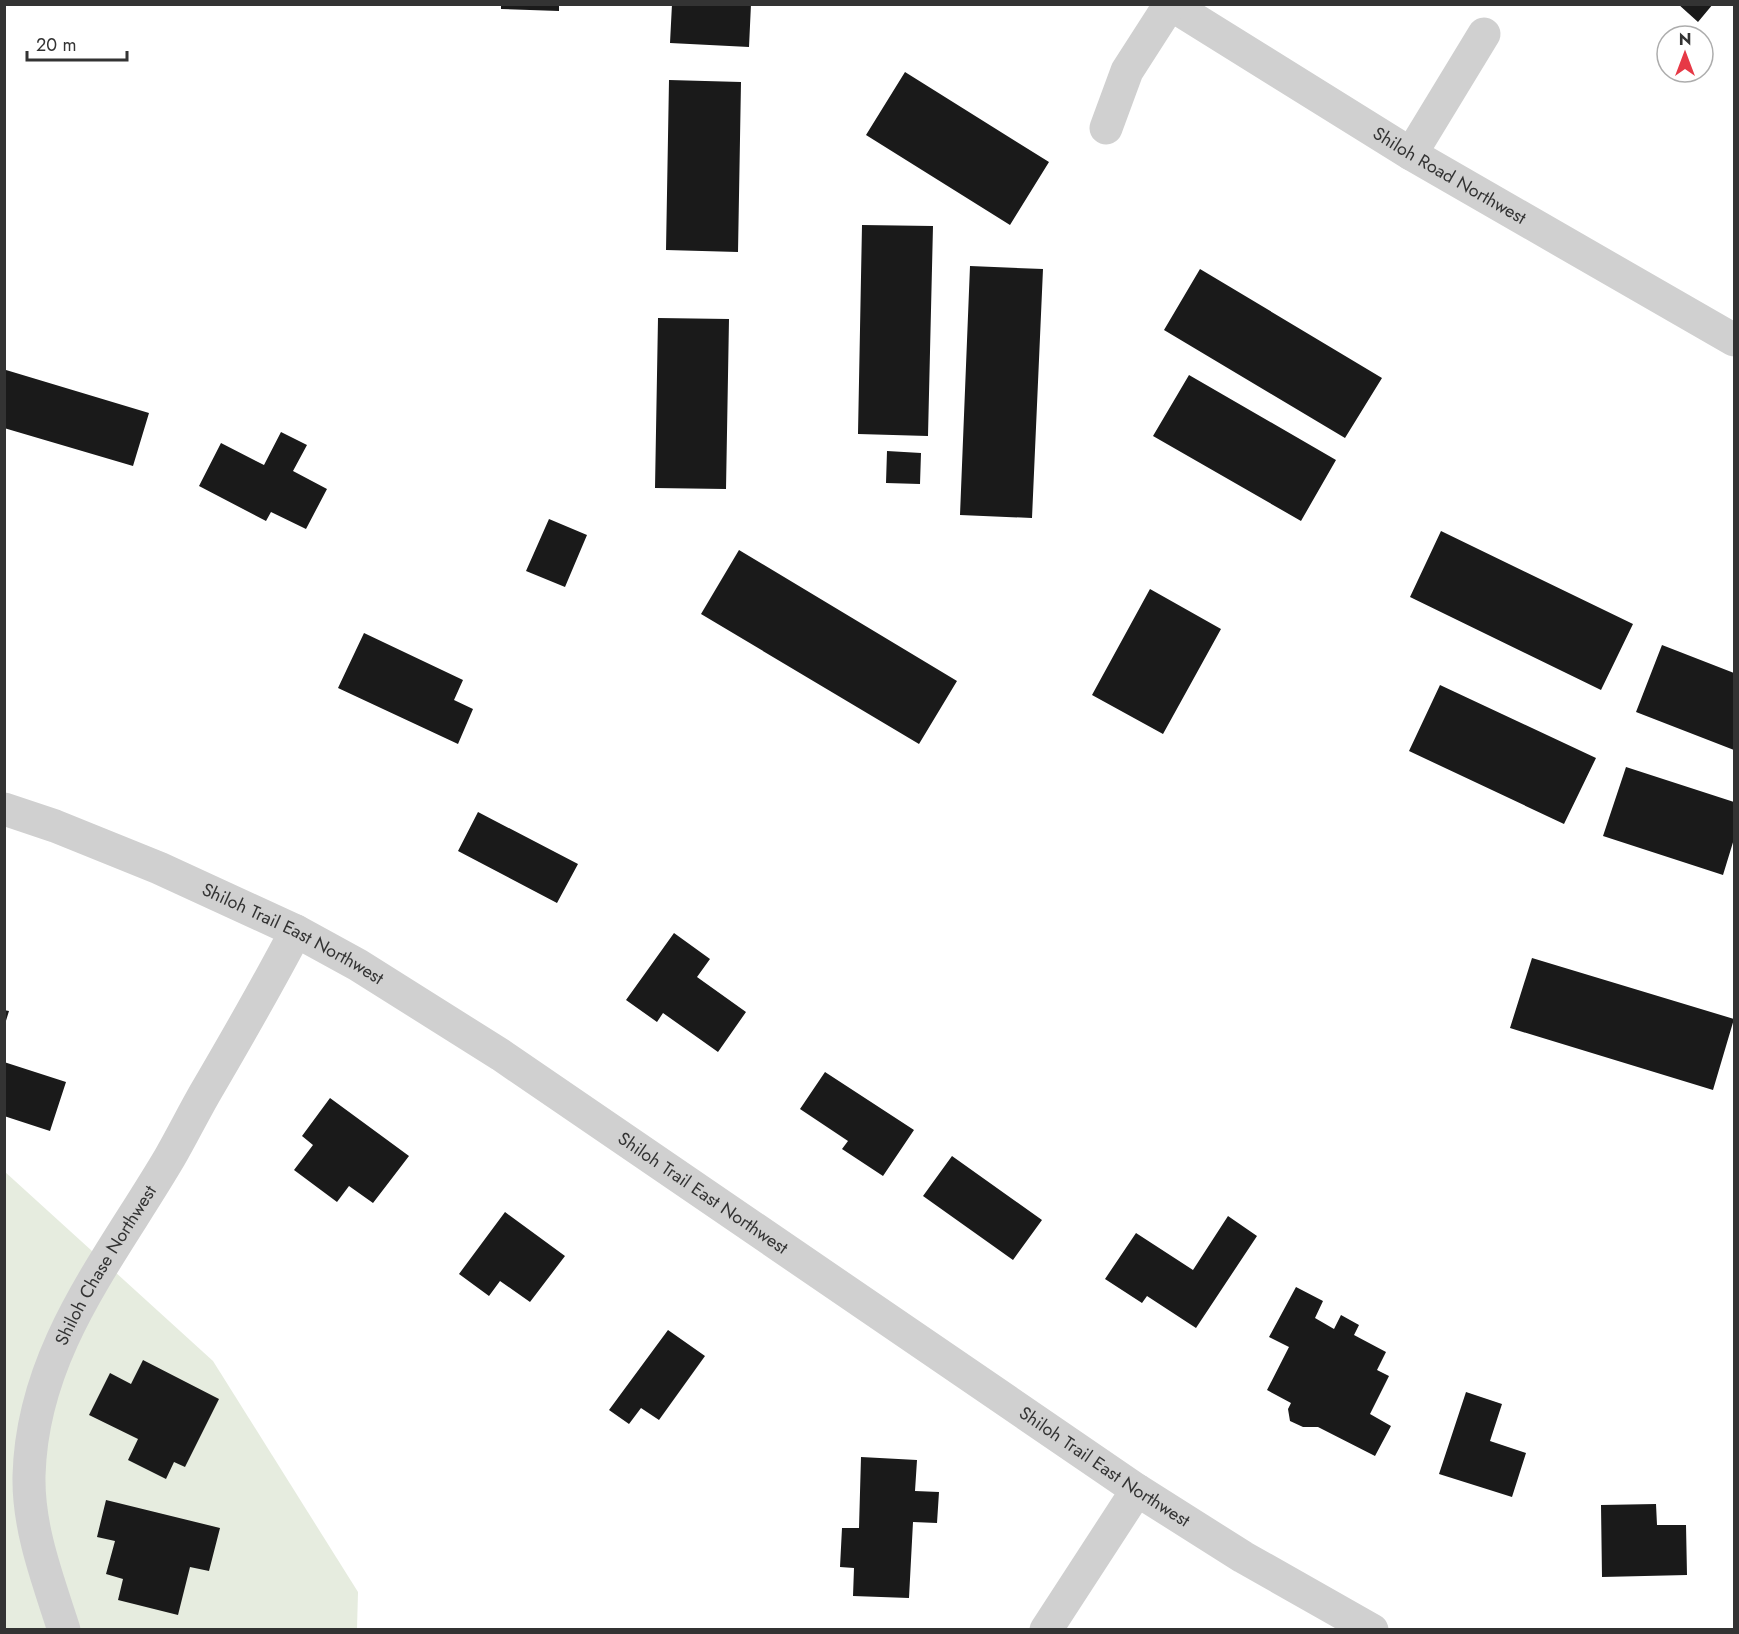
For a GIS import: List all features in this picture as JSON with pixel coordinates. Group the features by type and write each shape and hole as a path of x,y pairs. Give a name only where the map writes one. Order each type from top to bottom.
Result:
{"street":[{"path":"1106,128 1127,71 1170,5"},
{"name":"Shiloh Road Northwest","path":"1170,5 1411,154 1734,340"},
{"path":"1411,154 1484,34"},
{"name":"Shiloh Trail East Northwest","path":"4,809 55,826 159,868 296,931 358,965 501,1054 1137,1490 1243,1557 1372,1629"},
{"name":"Shiloh Chase Northwest","path":"64,1629 36,1538 29,1477 35,1422 51,1363 76,1308 170,1156 296,931"},
{"path":"1046,1629 1137,1490"}],"shaded area":[{"path":"4,1171 213,1361 358,1592 357,1629 5,1629"}],"building":[{"path":"501,4 559,4 559,11 501,9"},
{"path":"672,4 751,4 749,47 670,43"},
{"path":"1678,4 1713,4 1698,22"},
{"path":"905,72 1049,162 1010,225 866,135"},
{"path":"669,80 741,82 738,252 666,250"},
{"path":"862,225 933,226 928,436 858,434"},
{"path":"970,266 1043,269 1032,518 960,515"},
{"path":"1200,269 1382,378 1345,438 1164,330"},
{"path":"658,318 729,319 726,489 655,488"},
{"path":"6,370 149,413 133,466 4,428"},
{"path":"1189,375 1336,460 1301,521 1153,436"},
{"path":"281,432 307,445 293,471 327,489 306,529 271,512 266,521 199,486 221,443 264,465"},
{"path":"887,451 921,453 920,484 886,483"},
{"path":"549,519 587,535 565,587 526,571"},
{"path":"1441,531 1633,624 1601,690 1410,597"},
{"path":"739,550 957,681 919,744 701,614"},
{"path":"1150,589 1221,629 1163,734 1092,695"},
{"path":"364,633 463,680 454,700 473,709 458,744 338,688"},
{"path":"1662,645 1734,673 1734,750 1636,712"},
{"path":"1440,685 1596,758 1564,824 1409,751"},
{"path":"1626,767 1734,802 1734,839 1723,875 1603,836"},
{"path":"478,812 578,864 557,903 458,851"},
{"path":"674,933 710,959 697,977 746,1012 718,1052 663,1013 657,1022 626,1000"},
{"path":"1532,958 1734,1019 1713,1090 1510,1028"},
{"path":"4,1010 9,1011 5,1024 4,1024"},
{"path":"4,1062 66,1082 50,1131 4,1116"},
{"path":"825,1072 914,1130 883,1176 842,1149 848,1141 800,1109"},
{"path":"330,1098 409,1156 373,1203 349,1186 337,1202 294,1170 313,1145 302,1136"},
{"path":"952,1156 1042,1220 1013,1260 923,1196"},
{"path":"505,1212 565,1256 530,1302 500,1281 489,1296 459,1274"},
{"path":"1228,1216 1257,1236 1196,1328 1147,1296 1142,1303 1105,1279 1136,1233 1193,1270"},
{"path":"1296,1287 1323,1301 1315,1318 1334,1329 1341,1315 1359,1325 1354,1335 1386,1352 1377,1370 1389,1376 1370,1414 1391,1426 1375,1456 1318,1427 1303,1427 1290,1421 1288,1409 1291,1403 1267,1390 1289,1347 1269,1337"},
{"path":"668,1330 705,1356 659,1420 641,1408 629,1424 609,1410"},
{"path":"143,1360 219,1399 185,1467 174,1462 166,1479 128,1460 138,1439 89,1415 110,1373 131,1384"},
{"path":"1466,1392 1502,1404 1490,1441 1526,1453 1512,1497 1439,1474"},
{"path":"861,1457 917,1460 915,1491 939,1492 937,1523 913,1522 909,1598 853,1596 854,1568 840,1567 842,1528 859,1528"},
{"path":"106,1500 220,1528 209,1571 190,1567 178,1615 118,1600 123,1579 106,1574 115,1541 97,1537"},
{"path":"1656,1504 1657,1525 1686,1525 1687,1575 1602,1577 1601,1505"}]}
